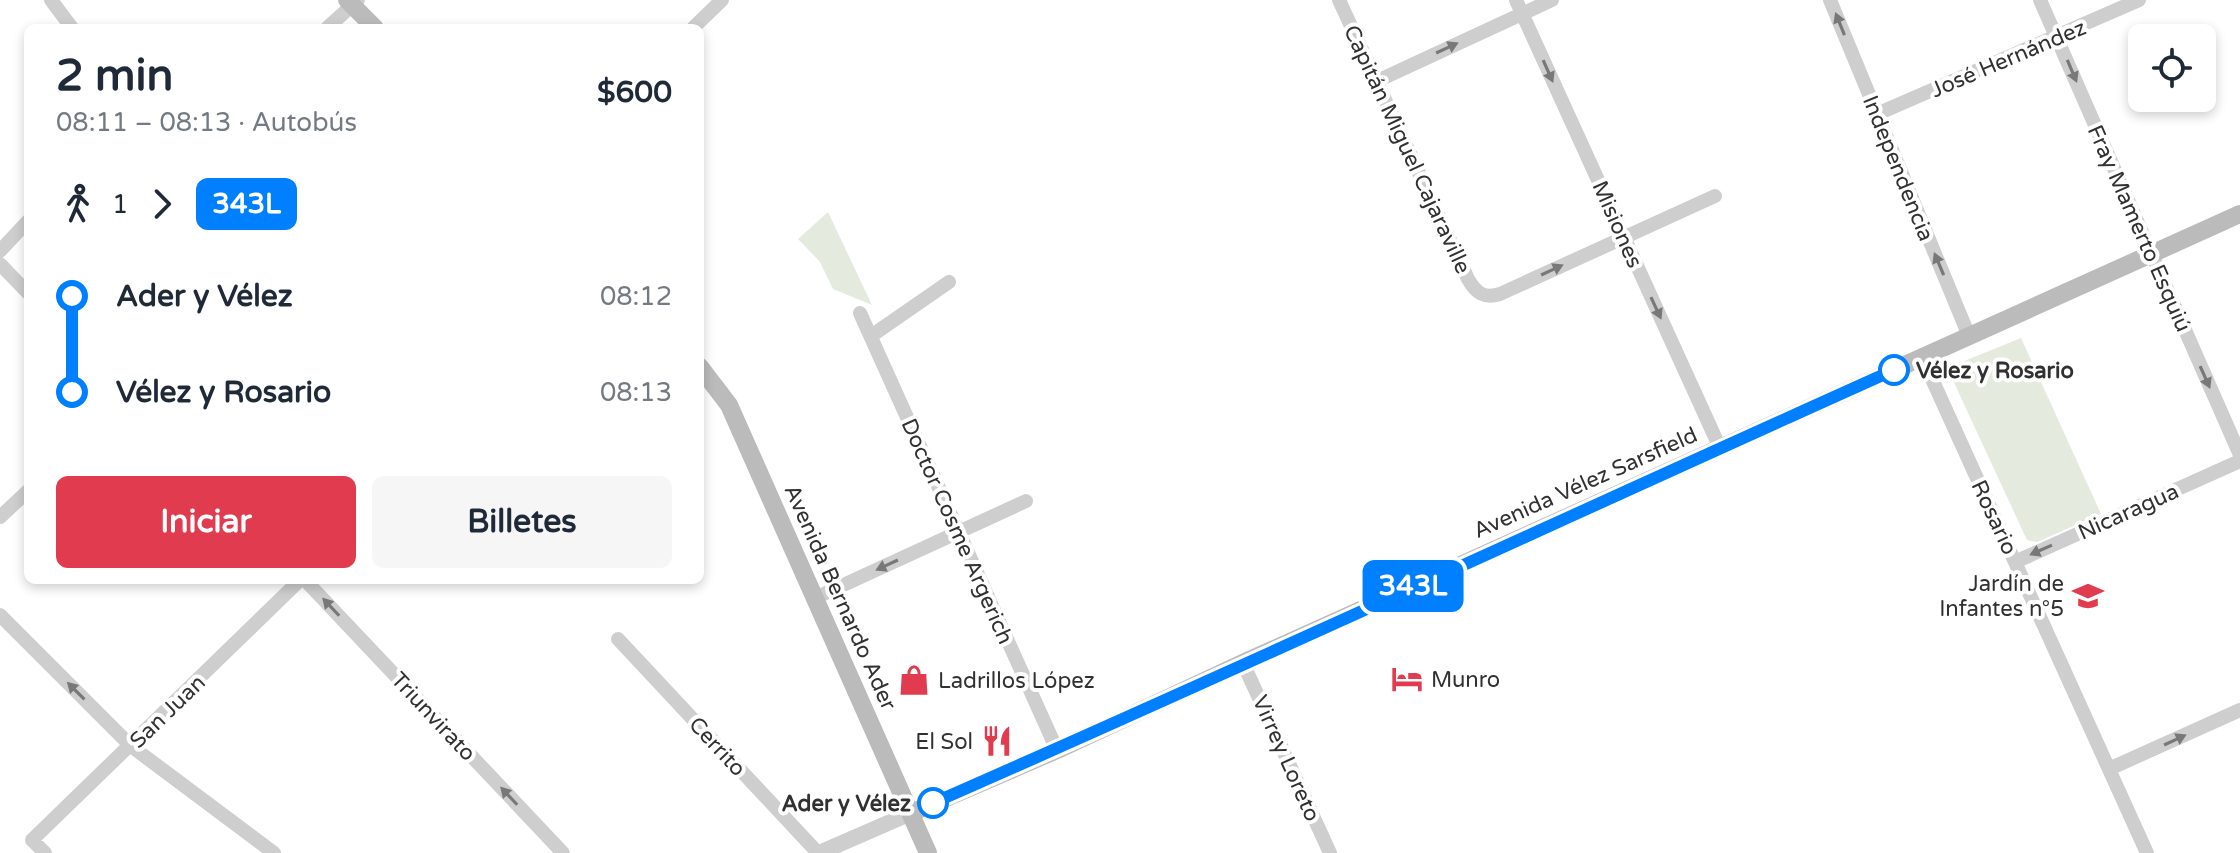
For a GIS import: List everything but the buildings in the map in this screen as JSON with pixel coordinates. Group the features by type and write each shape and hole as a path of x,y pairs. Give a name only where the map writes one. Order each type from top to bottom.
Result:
{"main road":[{"path":"353,2 372,24"},
{"name":"Avenida Vélez Sarsfield","path":"911,813 1057,750 1243,663 2240,214"},
{"name":"Avenida Bernardo Ader","path":"704,372 729,405 928,853"}],"street":[{"path":"51,0 69,24"},
{"name":"Capitán Miguel Cajaraville","path":"1339,0 1468,279 1480,294 1490,297 1500,294 1624,238"},
{"path":"1377,81 1519,7 1552,0"},
{"name":"Independencia","path":"1830,0 1969,336"},
{"name":"Fray Mamerto Esquiú","path":"2040,0 2240,455"},
{"name":"José Hernández","path":"1877,114 2139,0"},
{"path":"331,24 353,2"},
{"path":"696,24 713,3"},
{"name":"Misiones","path":"1519,7 1720,448"},
{"path":"1624,238 1715,196"},
{"path":"0,251 24,225"},
{"path":"0,264 24,289"},
{"path":"871,336 949,282"},
{"name":"Doctor Cosme Argerich","path":"860,313 1057,750"},
{"name":"Rosario","path":"1922,357 2147,853"},
{"name":"Nicaragua","path":"2015,562 2240,461"},
{"path":"0,517 24,495"},
{"path":"815,598 1026,501"},
{"name":"San Juan","path":"45,853 32,840 298,584"},
{"name":"Triunvirato","path":"306,584 563,853"},
{"path":"0,615 131,746 274,853"},
{"name":"Cerrito","path":"618,639 818,853"},
{"name":"Virrey Loreto","path":"1243,663 1330,853"},
{"path":"2109,769 2240,710"},
{"name":"Avenida Vélez Sarsfield","path":"818,853 911,813"}],"shaded area":[{"path":"828,212 872,305 833,289 820,262 798,239"},
{"path":"2021,338 2101,514 2037,542 2027,540 1950,374 1952,366"}],"bus line":[{"name":"343L","path":"933,803 1057,750 1894,370"}],"place":[{"name":"Vélez y Rosario","path":"1894,370"},
{"name":"Jardín de Infantes n°5","path":"2088,596"},
{"name":"Munro","path":"1407,679"},
{"name":"Ladrillos López","path":"914,680"},
{"name":"El Sol","path":"997,741"},
{"name":"Ader y Vélez","path":"933,803"}]}
